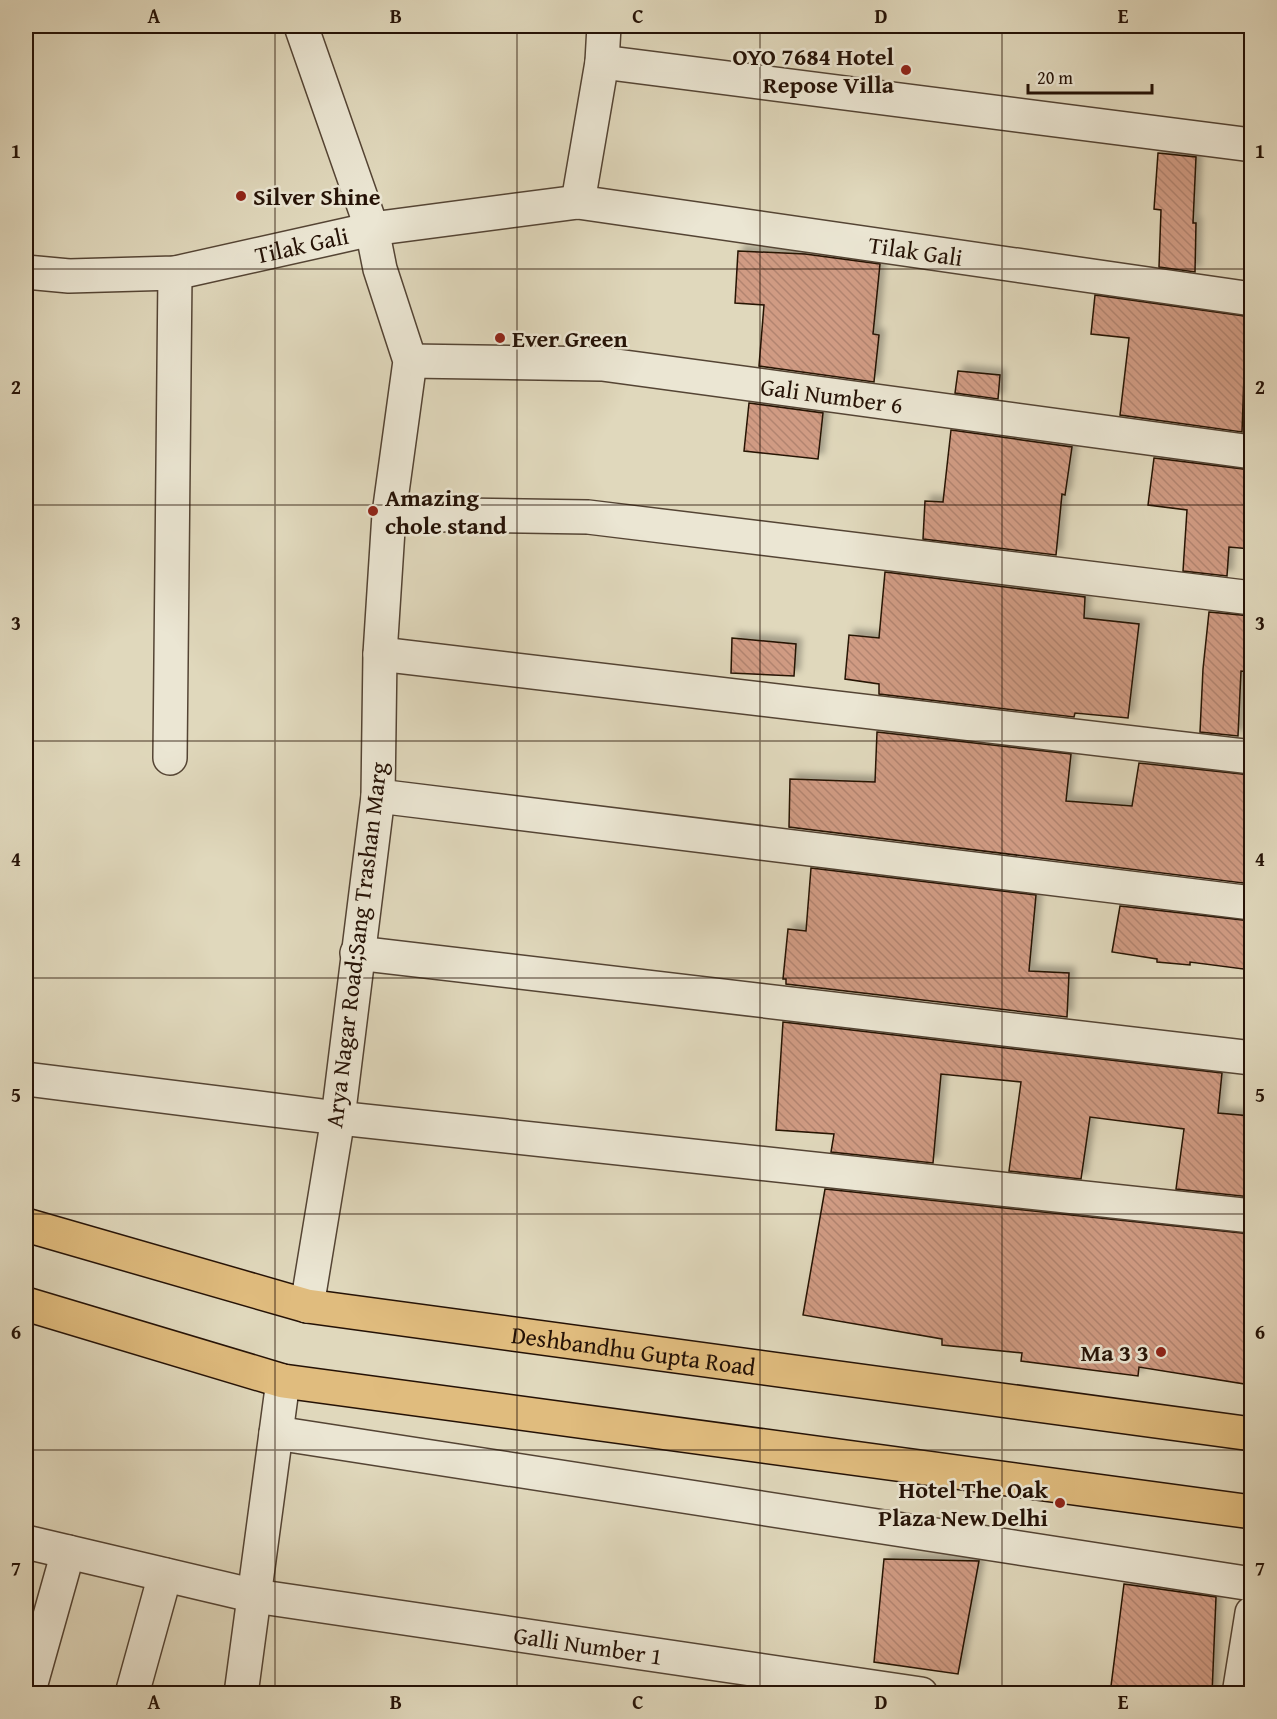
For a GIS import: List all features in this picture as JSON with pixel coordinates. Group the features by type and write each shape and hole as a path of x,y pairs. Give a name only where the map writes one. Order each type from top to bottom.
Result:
{"main road":[{"name":"Deshbandhu Gupta Road","path":"26,1225 307,1306 1251,1434"},
{"path":"26,1304 283,1382 1251,1512"}],"street":[{"name":"Arya Nagar Road;Sang Trashan Marg","path":"301,26 372,229 380,269 410,361 388,514 380,654 378,796 338,1118 307,1306"},
{"path":"578,202 602,63 604,26"},
{"path":"602,63 1251,145"},
{"name":"Tilak Gali","path":"26,272 69,276 175,273 372,229 578,202 1251,299"},
{"path":"170,758 175,273"},
{"name":"Gali Number 6","path":"410,361 602,364 1251,452"},
{"path":"388,514 588,517 1251,598"},
{"path":"380,654 1251,757"},
{"path":"378,796 1251,903"},
{"path":"357,952 1251,1058"},
{"path":"26,1078 338,1118 1251,1216"},
{"path":"242,1694 283,1382"},
{"path":"276,1433 1251,1584"},
{"name":"Galli Number 1","path":"26,1542 255,1596 921,1694"},
{"path":"28,1694 68,1552"},
{"path":"132,1694 165,1575"},
{"path":"1239,1694 1251,1613"}],"building":[{"path":"1158,153 1196,157 1193,223 1196,223 1195,272 1159,267 1161,210 1154,209"},
{"path":"738,251 805,254 880,264 873,334 879,335 874,382 759,366 764,305 735,303"},
{"path":"1095,295 1251,317 1251,376 1244,376 1242,432 1120,415 1129,338 1091,334"},
{"path":"958,371 1000,375 998,399 955,393"},
{"path":"749,403 823,413 818,459 744,451"},
{"path":"951,430 1072,447 1065,495 1062,494 1056,555 923,539 925,501 943,502"},
{"path":"1154,458 1251,470 1251,549 1229,547 1227,576 1183,571 1187,510 1148,505"},
{"path":"885,572 1085,597 1084,618 1139,624 1128,718 1075,713 1074,717 879,694 879,684 845,679 849,635 879,638"},
{"path":"1209,612 1251,616 1251,672 1241,671 1238,736 1200,732"},
{"path":"732,638 796,644 794,676 731,673"},
{"path":"877,732 1071,754 1066,801 1132,806 1139,763 1251,775 1251,884 789,827 790,779 875,782"},
{"path":"811,868 1036,895 1029,971 1069,973 1067,1017 786,984 786,979 783,979 788,929 806,931"},
{"path":"1120,906 1251,921 1251,970 1190,962 1190,965 1157,962 1157,959 1112,952"},
{"path":"783,1022 1222,1073 1218,1113 1251,1116 1251,1197 1176,1189 1184,1129 1090,1117 1081,1179 1009,1171 1021,1082 941,1074 933,1163 831,1152 834,1134 776,1130"},
{"path":"825,1189 1251,1234 1251,1385 1139,1367 1138,1376 1021,1361 1022,1353 942,1345 942,1339 803,1315"},
{"path":"884,1559 979,1561 958,1674 874,1662"},
{"path":"1124,1584 1216,1597 1212,1694 1110,1694"}],"place":[{"name":"OYO 7684 Hotel Repose Villa","path":"906,70"},
{"name":"Silver Shine","path":"241,196"},
{"name":"Ever Green","path":"500,338"},
{"name":"Amazing chole stand","path":"373,511"},
{"name":"Ma 3 3","path":"1161,1352"},
{"name":"Hotel The Oak Plaza New Delhi","path":"1060,1503"}]}
